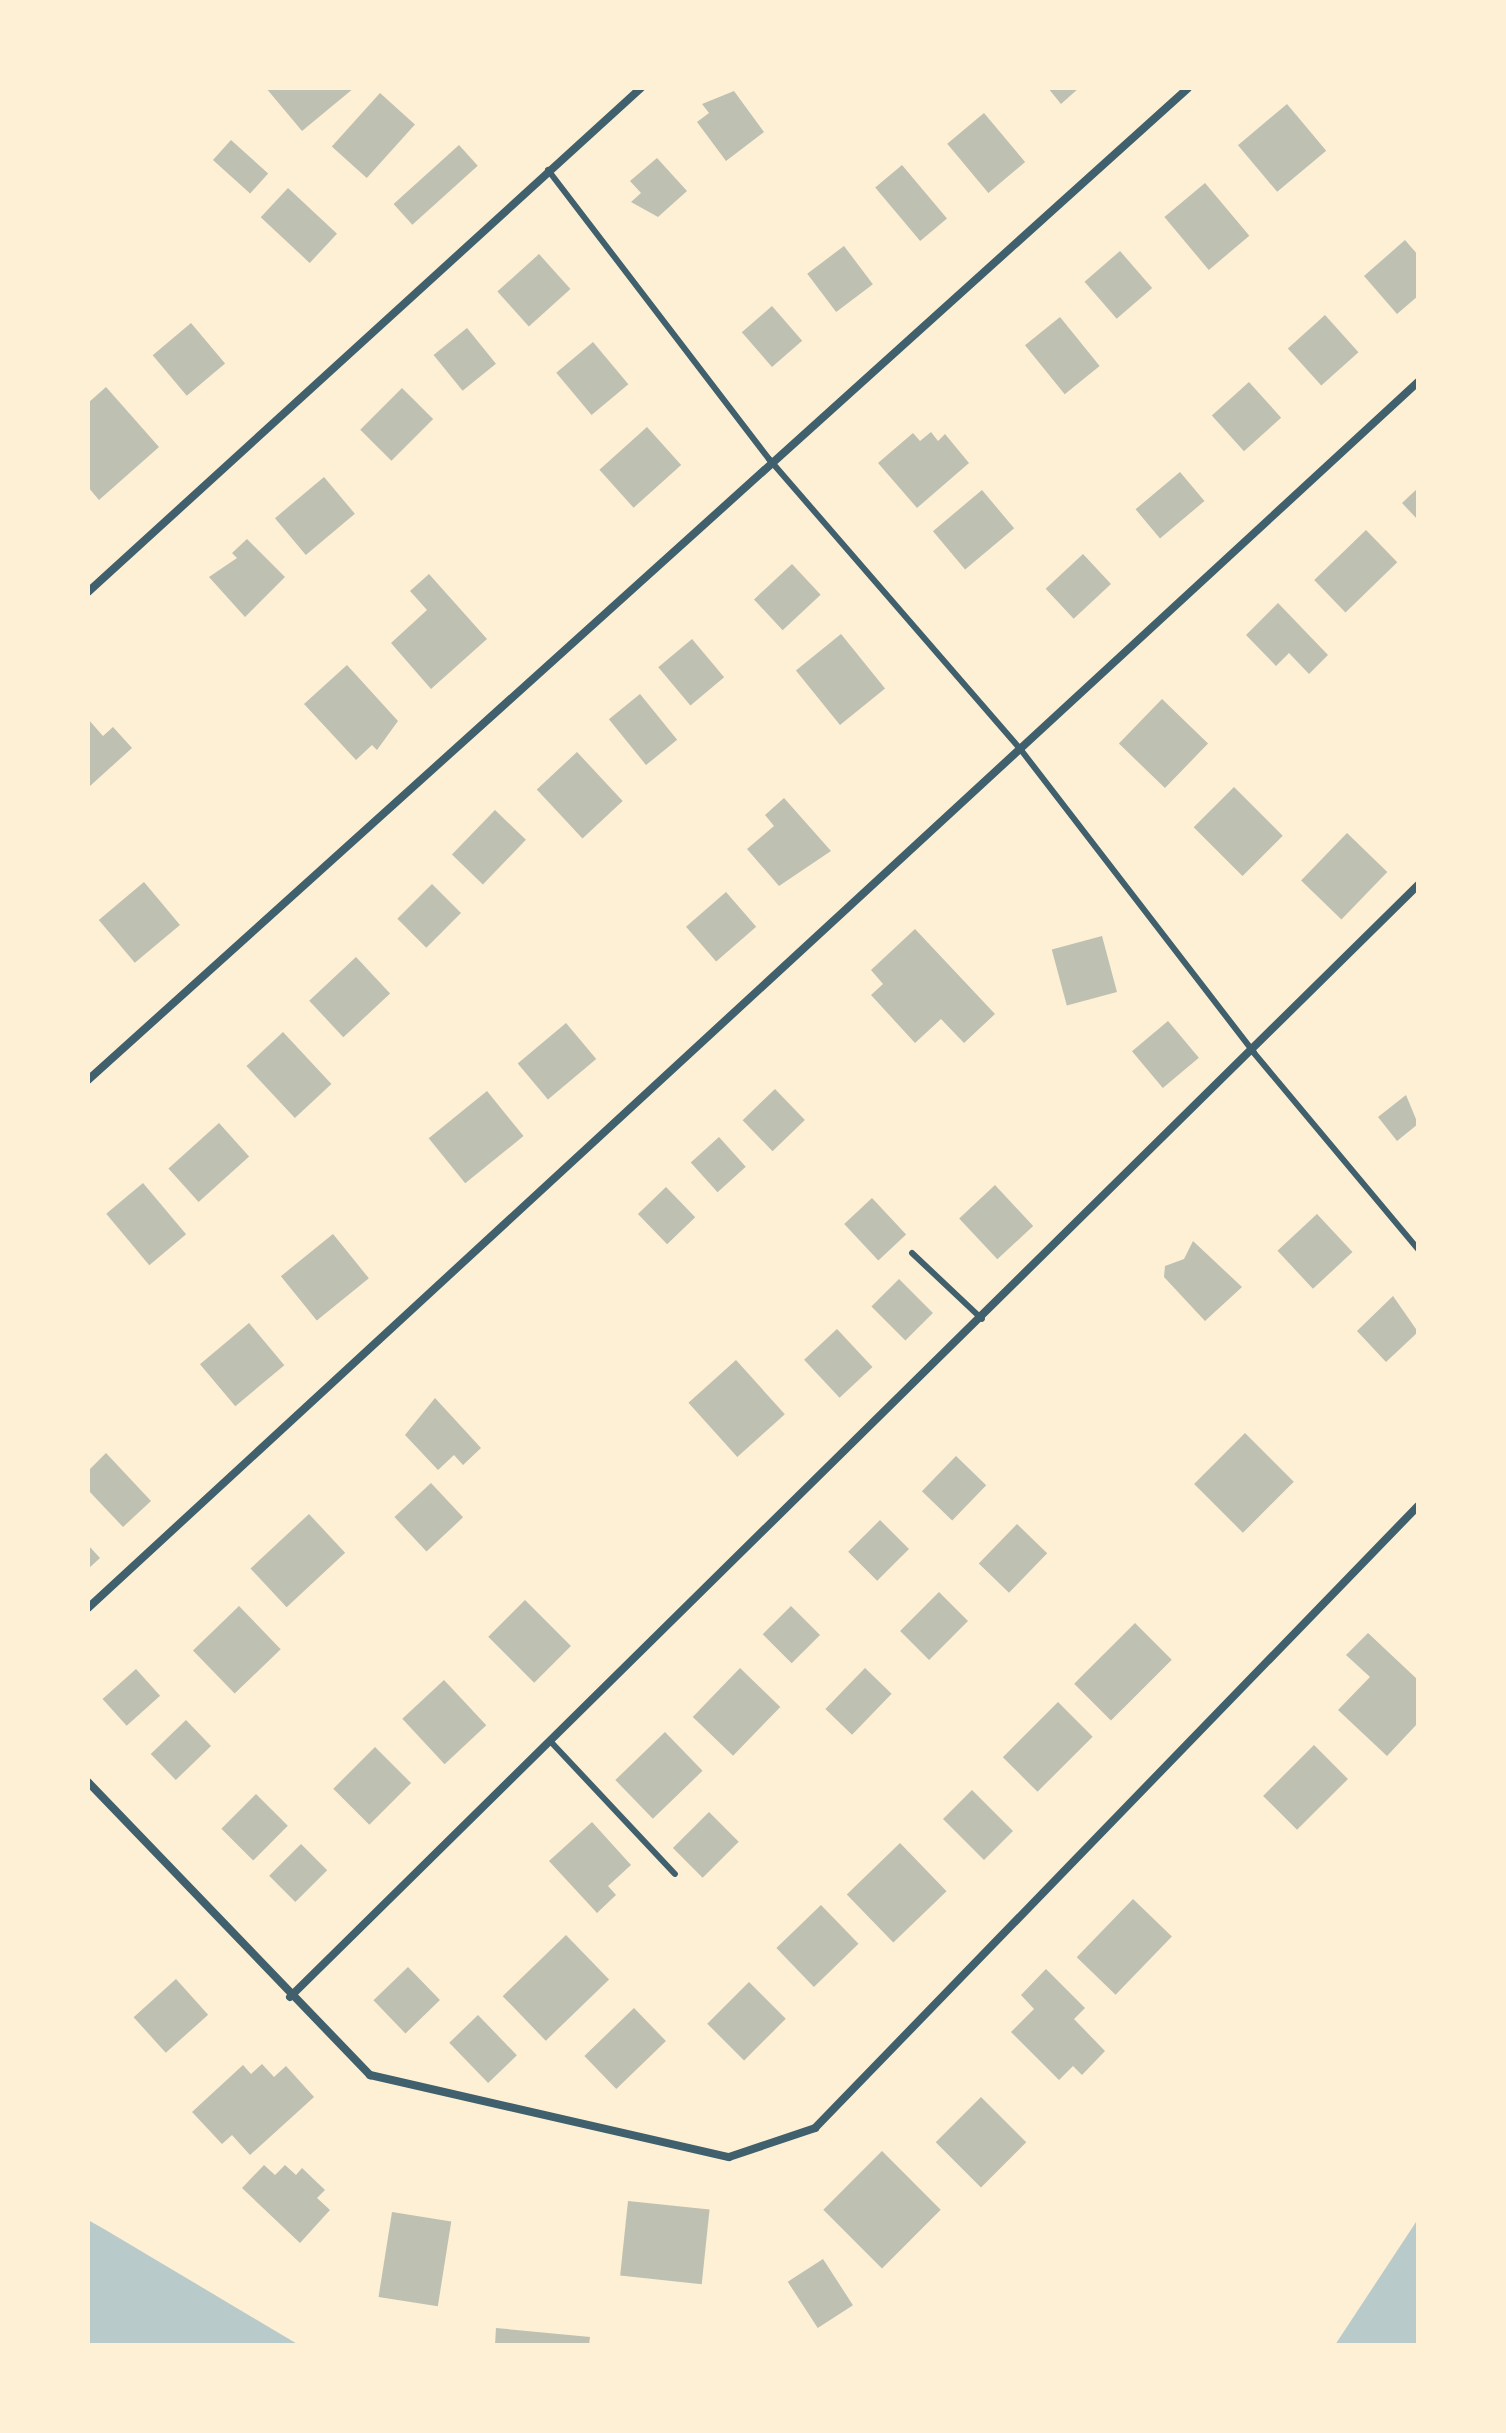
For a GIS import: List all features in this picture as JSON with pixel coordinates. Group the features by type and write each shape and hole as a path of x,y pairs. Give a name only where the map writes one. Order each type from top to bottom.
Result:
{"street":[{"path":"88,592 641,88"},
{"path":"88,1080 769,459 1188,88"},
{"path":"88,1608 1418,382"},
{"path":"290,1997 1254,1053 1418,885"},
{"path":"88,1782 290,1997 370,2075 729,2157 815,2128 1418,1506"}],"lane":[{"path":"548,170 769,459 1021,750 1254,1053 1418,1249"},
{"path":"912,1253 983,1319"},
{"path":"551,1742 675,1874"}],"shaded area":[{"path":"1418,2219 1418,2345 1335,2345"},
{"path":"88,2220 104,2229 299,2345 88,2345"}],"building":[{"path":"266,88 354,88 302,131"},
{"path":"1048,88 1079,88 1061,104"},
{"path":"734,91 764,132 726,161 697,122 709,113 702,104"},
{"path":"380,93 415,124 367,178 332,147"},
{"path":"1287,104 1326,151 1277,192 1238,145"},
{"path":"984,113 1025,162 988,193 947,144"},
{"path":"231,140 268,173 250,194 213,160"},
{"path":"459,145 478,166 412,225 394,204"},
{"path":"657,158 687,191 658,217 631,202 641,193 630,181"},
{"path":"902,165 947,219 920,241 875,187"},
{"path":"1205,183 1249,236 1209,270 1164,217"},
{"path":"288,188 337,234 310,263 261,217"},
{"path":"1405,240 1418,255 1418,296 1397,314 1364,276"},
{"path":"844,246 873,284 836,312 807,274"},
{"path":"1120,251 1152,288 1117,319 1085,282"},
{"path":"539,254 570,289 529,326 497,291"},
{"path":"772,306 802,341 772,367 742,332"},
{"path":"1325,315 1358,352 1321,386 1288,348"},
{"path":"1060,317 1100,366 1065,394 1025,345"},
{"path":"191,323 225,364 187,396 153,355"},
{"path":"467,328 496,364 463,391 434,355"},
{"path":"593,342 628,384 592,415 556,373"},
{"path":"1249,382 1281,418 1244,451 1212,415"},
{"path":"106,387 159,447 99,500 88,487 88,403"},
{"path":"402,388 433,419 391,461 360,430"},
{"path":"647,427 681,465 634,508 599,470"},
{"path":"931,432 938,441 945,434 969,463 917,508 878,463 913,433 920,441"},
{"path":"1180,472 1204,501 1160,538 1136,509"},
{"path":"324,477 355,514 306,555 275,518"},
{"path":"1418,488 1418,520 1402,503"},
{"path":"982,490 1014,528 965,569 933,531"},
{"path":"1366,530 1397,562 1345,612 1314,580"},
{"path":"247,539 285,577 245,617 209,577 237,558 232,553"},
{"path":"1083,554 1111,584 1074,619 1046,589"},
{"path":"792,564 821,595 783,630 754,599"},
{"path":"429,574 487,639 431,689 391,643 427,610 410,591"},
{"path":"1278,603 1328,655 1309,674 1289,653 1276,666 1246,635"},
{"path":"841,634 885,688 840,725 796,671"},
{"path":"692,639 724,677 690,706 658,667"},
{"path":"347,665 398,721 377,750 372,745 356,760 304,704"},
{"path":"640,694 677,740 646,765 609,719"},
{"path":"1162,699 1208,743 1165,788 1119,744"},
{"path":"88,719 103,736 113,727 132,748 90,786"},
{"path":"577,752 623,801 582,839 537,790"},
{"path":"1234,787 1283,836 1242,876 1194,827"},
{"path":"784,798 831,851 779,886 747,849 774,826 765,815"},
{"path":"495,810 526,840 483,884 452,855"},
{"path":"1347,833 1387,872 1341,919 1301,880"},
{"path":"144,882 180,925 135,963 99,920"},
{"path":"432,884 461,913 426,948 397,919"},
{"path":"726,892 756,927 716,961 686,927"},
{"path":"915,929 995,1014 964,1043 941,1019 915,1043 871,995 883,984 871,970"},
{"path":"1102,936 1117,992 1067,1005 1052,949"},
{"path":"356,957 390,994 343,1037 309,1001"},
{"path":"1168,1021 1199,1058 1163,1088 1132,1051"},
{"path":"566,1023 596,1059 548,1099 518,1063"},
{"path":"283,1032 331,1084 295,1118 246,1066"},
{"path":"775,1089 805,1120 773,1151 743,1120"},
{"path":"487,1091 524,1136 465,1183 429,1138"},
{"path":"1406,1095 1418,1124 1397,1141 1378,1117"},
{"path":"219,1123 249,1156 199,1202 168,1169"},
{"path":"719,1137 746,1167 718,1192 691,1162"},
{"path":"143,1183 186,1234 149,1265 106,1214"},
{"path":"995,1185 1033,1226 997,1259 959,1218"},
{"path":"666,1187 695,1217 667,1244 638,1214"},
{"path":"872,1198 906,1235 878,1260 844,1224"},
{"path":"1317,1214 1352,1252 1313,1289 1278,1251"},
{"path":"333,1234 369,1278 317,1320 281,1276"},
{"path":"1193,1241 1242,1287 1205,1321 1164,1277 1165,1266 1184,1259"},
{"path":"899,1279 933,1313 905,1341 871,1307"},
{"path":"1393,1296 1418,1332 1386,1362 1357,1331"},
{"path":"249,1323 284,1365 235,1406 200,1364"},
{"path":"837,1329 872,1367 840,1398 804,1360"},
{"path":"736,1360 785,1414 737,1457 688,1403"},
{"path":"435,1398 481,1448 463,1465 454,1455 438,1470 405,1435"},
{"path":"1245,1433 1294,1482 1243,1533 1194,1484"},
{"path":"106,1453 151,1501 123,1527 88,1490 88,1471"},
{"path":"956,1456 986,1485 952,1520 922,1491"},
{"path":"431,1483 463,1517 426,1551 394,1517"},
{"path":"309,1514 345,1553 287,1607 250,1569"},
{"path":"880,1520 909,1549 877,1581 848,1552"},
{"path":"1017,1524 1047,1553 1009,1593 979,1564"},
{"path":"88,1545 100,1558 88,1569"},
{"path":"939,1592 968,1621 929,1660 900,1631"},
{"path":"525,1600 571,1646 534,1683 488,1637"},
{"path":"239,1606 281,1649 235,1694 193,1650"},
{"path":"791,1606 820,1635 792,1663 763,1634"},
{"path":"1135,1623 1172,1660 1111,1721 1074,1684"},
{"path":"1368,1633 1418,1680 1418,1723 1387,1756 1338,1710 1370,1677 1346,1655"},
{"path":"740,1668 780,1707 733,1756 693,1717"},
{"path":"865,1668 892,1694 852,1735 825,1709"},
{"path":"136,1669 160,1696 127,1726 103,1699"},
{"path":"444,1680 486,1725 445,1764 402,1719"},
{"path":"1058,1702 1093,1737 1037,1792 1003,1757"},
{"path":"186,1720 211,1746 176,1780 151,1754"},
{"path":"665,1732 703,1771 653,1819 615,1780"},
{"path":"1314,1745 1348,1779 1297,1830 1263,1796"},
{"path":"375,1747 411,1783 369,1825 333,1789"},
{"path":"972,1790 1013,1831 984,1860 943,1819"},
{"path":"256,1794 288,1826 253,1860 221,1829"},
{"path":"709,1812 739,1842 703,1878 673,1848"},
{"path":"592,1822 631,1865 608,1886 616,1895 597,1913 549,1861"},
{"path":"900,1843 947,1891 893,1943 847,1894"},
{"path":"301,1844 327,1870 295,1902 269,1876"},
{"path":"1133,1899 1172,1937 1116,1995 1077,1957"},
{"path":"821,1905 859,1944 814,1987 776,1948"},
{"path":"566,1935 609,1980 546,2041 503,1996"},
{"path":"408,1967 440,2000 405,2033 373,2000"},
{"path":"1046,1969 1085,2008 1074,2019 1105,2051 1082,2075 1073,2066 1059,2080 1011,2032 1034,2009 1021,1995"},
{"path":"176,1979 208,2015 166,2053 134,2017"},
{"path":"749,1982 786,2019 744,2060 707,2024"},
{"path":"634,2008 666,2041 616,2089 584,2056"},
{"path":"478,2015 517,2055 488,2083 449,2043"},
{"path":"262,2064 274,2077 286,2066 314,2097 250,2155 232,2135 222,2144 192,2112 243,2065 251,2074"},
{"path":"981,2097 1026,2142 981,2188 936,2142"},
{"path":"882,2151 941,2210 882,2268 823,2210"},
{"path":"264,2165 275,2175 285,2165 296,2175 302,2168 325,2190 317,2198 330,2210 300,2243 242,2188"},
{"path":"628,2201 710,2210 702,2284 620,2276"},
{"path":"392,2212 451,2221 438,2306 379,2297"},
{"path":"823,2259 853,2305 818,2328 788,2282"},
{"path":"496,2328 590,2337 589,2345 495,2345"}]}
